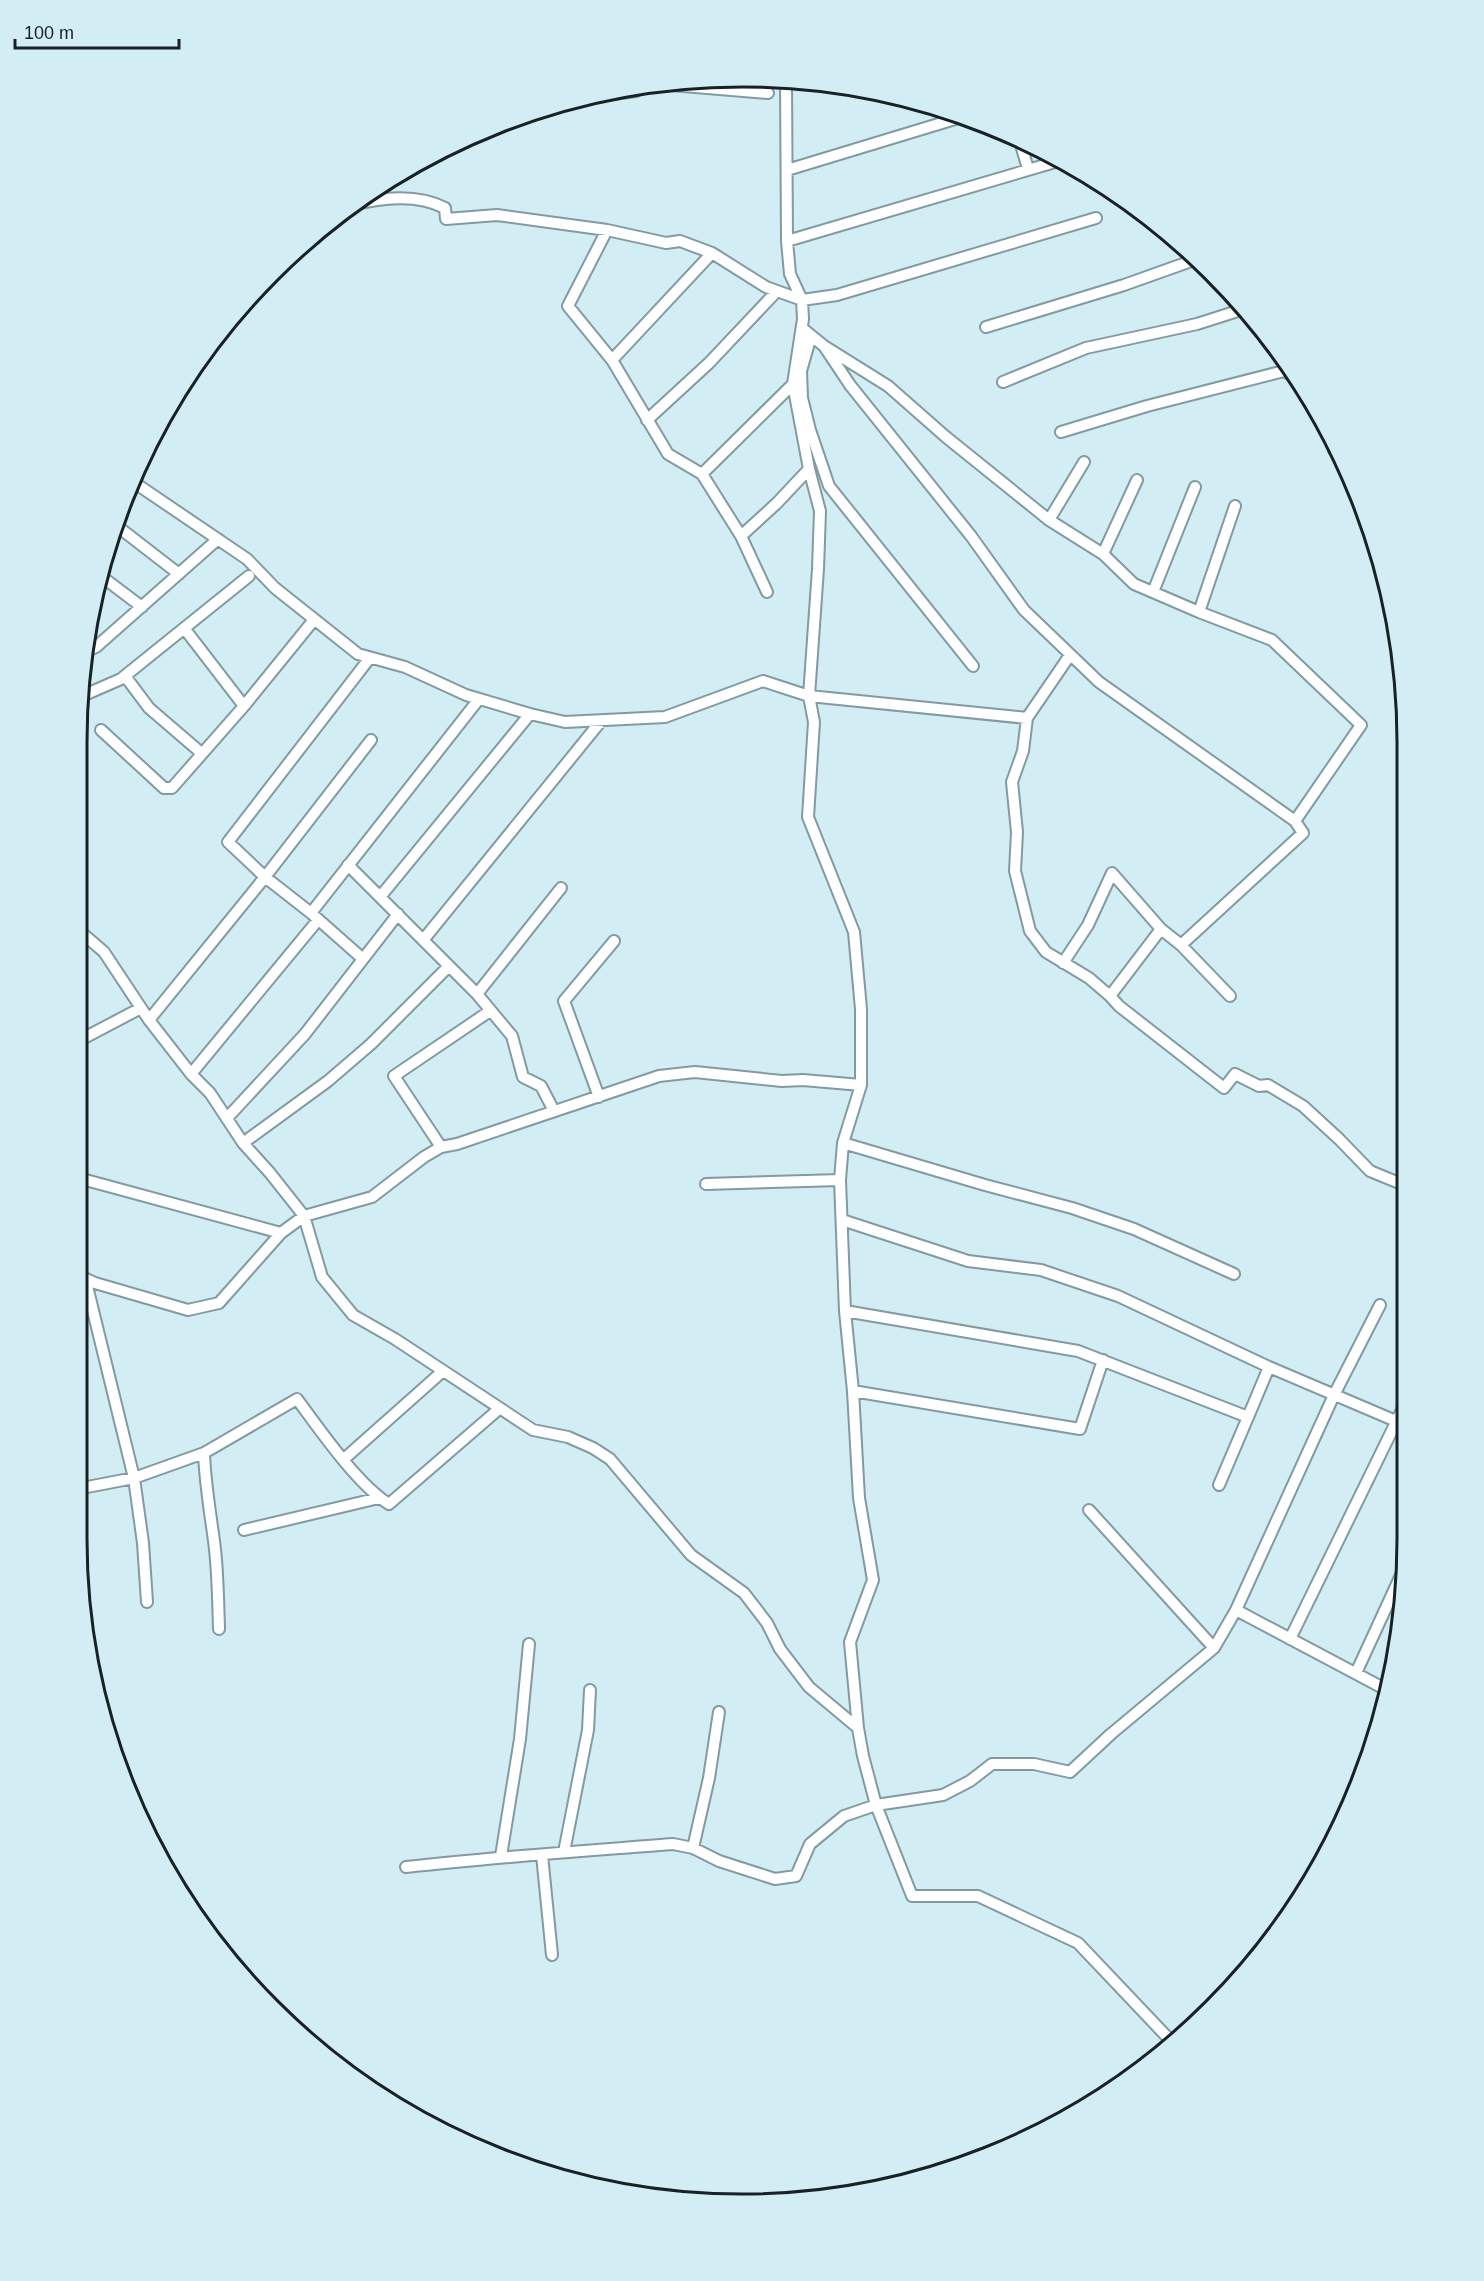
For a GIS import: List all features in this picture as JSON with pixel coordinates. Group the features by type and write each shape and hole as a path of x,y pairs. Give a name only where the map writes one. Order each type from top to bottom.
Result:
{"street":[{"path":"706,88 768,93"},
{"path":"786,88 787,241 790,274 802,300 807,332 801,371 802,398 810,430 829,486 973,666"},
{"path":"787,170 949,121"},
{"path":"1023,151 1028,170"},
{"path":"787,241 1049,164"},
{"path":"371,202 394,198 433,201 445,208 446,219 497,215 607,230 666,243 680,241 712,253 766,287 802,300 837,295 1096,218"},
{"path":"607,230 568,306 612,360 668,454 702,474 741,536 767,592"},
{"path":"612,360 712,253"},
{"path":"986,327 1124,285 1187,262"},
{"path":"648,420 709,363 777,291"},
{"path":"1003,382 1086,348 1197,324 1235,312"},
{"path":"807,332 824,346 888,386 946,437 1048,520 1103,554 1134,584 1198,612 1272,640 1361,725 1295,821"},
{"path":"807,332 793,384 809,469 820,511 808,696 814,722 808,817 854,932 861,1009 861,1085 843,1143 840,1180 845,1311 853,1391 859,1498 873,1580 850,1642 863,1756 876,1805 912,1896 978,1896 1078,1943 1167,2037"},
{"path":"824,346 850,385 971,536 1024,610 1099,682 1295,821 1303,833 1181,945"},
{"path":"1061,432 1147,405 1283,372"},
{"path":"702,474 793,384"},
{"path":"1048,520 1084,462"},
{"path":"741,536 809,469"},
{"path":"1103,554 1137,480"},
{"path":"139,486 247,560 274,588 313,621 358,654 369,659 405,667 479,699 530,714 565,722 665,717 763,681 808,696 1027,718"},
{"path":"816,494 829,486"},
{"path":"1153,592 1195,487"},
{"path":"1198,612 1235,506"},
{"path":"122,530 179,574"},
{"path":"96,647 218,539"},
{"path":"89,693 125,676 249,576"},
{"path":"107,581 142,607"},
{"path":"101,730 164,788 172,788 244,706 313,621"},
{"path":"184,628 244,706"},
{"path":"1070,655 1027,718 1023,751 1012,782 1017,832 1015,871 1030,931 1046,952 1089,978 1119,1006 1224,1088 1235,1074 1259,1086 1268,1085 1303,1106 1340,1139 1370,1171 1397,1182"},
{"path":"363,959 265,877 230,845 229,839 369,659"},
{"path":"125,676 149,708 199,751"},
{"path":"191,1074 315,917 348,865 479,699"},
{"path":"380,897 530,714"},
{"path":"424,939 601,721"},
{"path":"148,1020 265,877 371,740"},
{"path":"348,865 477,994 512,1036 523,1077 541,1086 554,1110"},
{"path":"1063,963 1088,925 1112,873 1161,929 1181,945 1230,996"},
{"path":"477,994 561,888"},
{"path":"228,1118 305,1034 398,914"},
{"path":"1110,996 1161,929"},
{"path":"87,937 104,952 148,1020 191,1074 210,1093 243,1143 304,1216 322,1277 353,1315 395,1339 533,1430 568,1437 593,1448 610,1459 691,1556 744,1593 767,1623 780,1649 809,1687 858,1728"},
{"path":"599,1097 564,1001 614,941"},
{"path":"243,1143 328,1081 371,1044 448,967"},
{"path":"87,1036 141,1008"},
{"path":"441,1147 394,1076 490,1011"},
{"path":"87,1280 188,1310 219,1303 281,1233 304,1216 372,1197 424,1157 441,1147 457,1144 659,1076 695,1072 783,1081 803,1080 861,1085"},
{"path":"843,1143 1082,1211 1134,1229 1234,1274"},
{"path":"87,1180 281,1233"},
{"path":"706,1184 840,1180"},
{"path":"842,1220 968,1261 1041,1270 1118,1296 1269,1367 1397,1422"},
{"path":"87,1294 134,1478 143,1543 147,1602"},
{"path":"406,1867 501,1856 542,1855 674,1844 693,1848 719,1861 775,1879 796,1876 810,1844 844,1816 876,1805 943,1795 970,1781 992,1764 1034,1764 1070,1772 1111,1734 1214,1648 1236,1610 1334,1395 1380,1305"},
{"path":"845,1311 1078,1351 1248,1418"},
{"path":"853,1391 1080,1429 1103,1360"},
{"path":"1219,1485 1269,1367"},
{"path":"344,1459 443,1371"},
{"path":"87,1487 134,1478 204,1453 297,1400 344,1459 379,1498 389,1504 499,1409"},
{"path":"1290,1639 1397,1427"},
{"path":"204,1453 205,1482 218,1586 219,1629"},
{"path":"244,1530 379,1498"},
{"path":"1089,1510 1214,1648"},
{"path":"1356,1673 1395,1587"},
{"path":"1236,1610 1380,1686"},
{"path":"501,1856 520,1739 529,1644"},
{"path":"564,1852 588,1730 590,1690"},
{"path":"693,1848 709,1778 719,1712"},
{"path":"542,1855 552,1955"}]}
